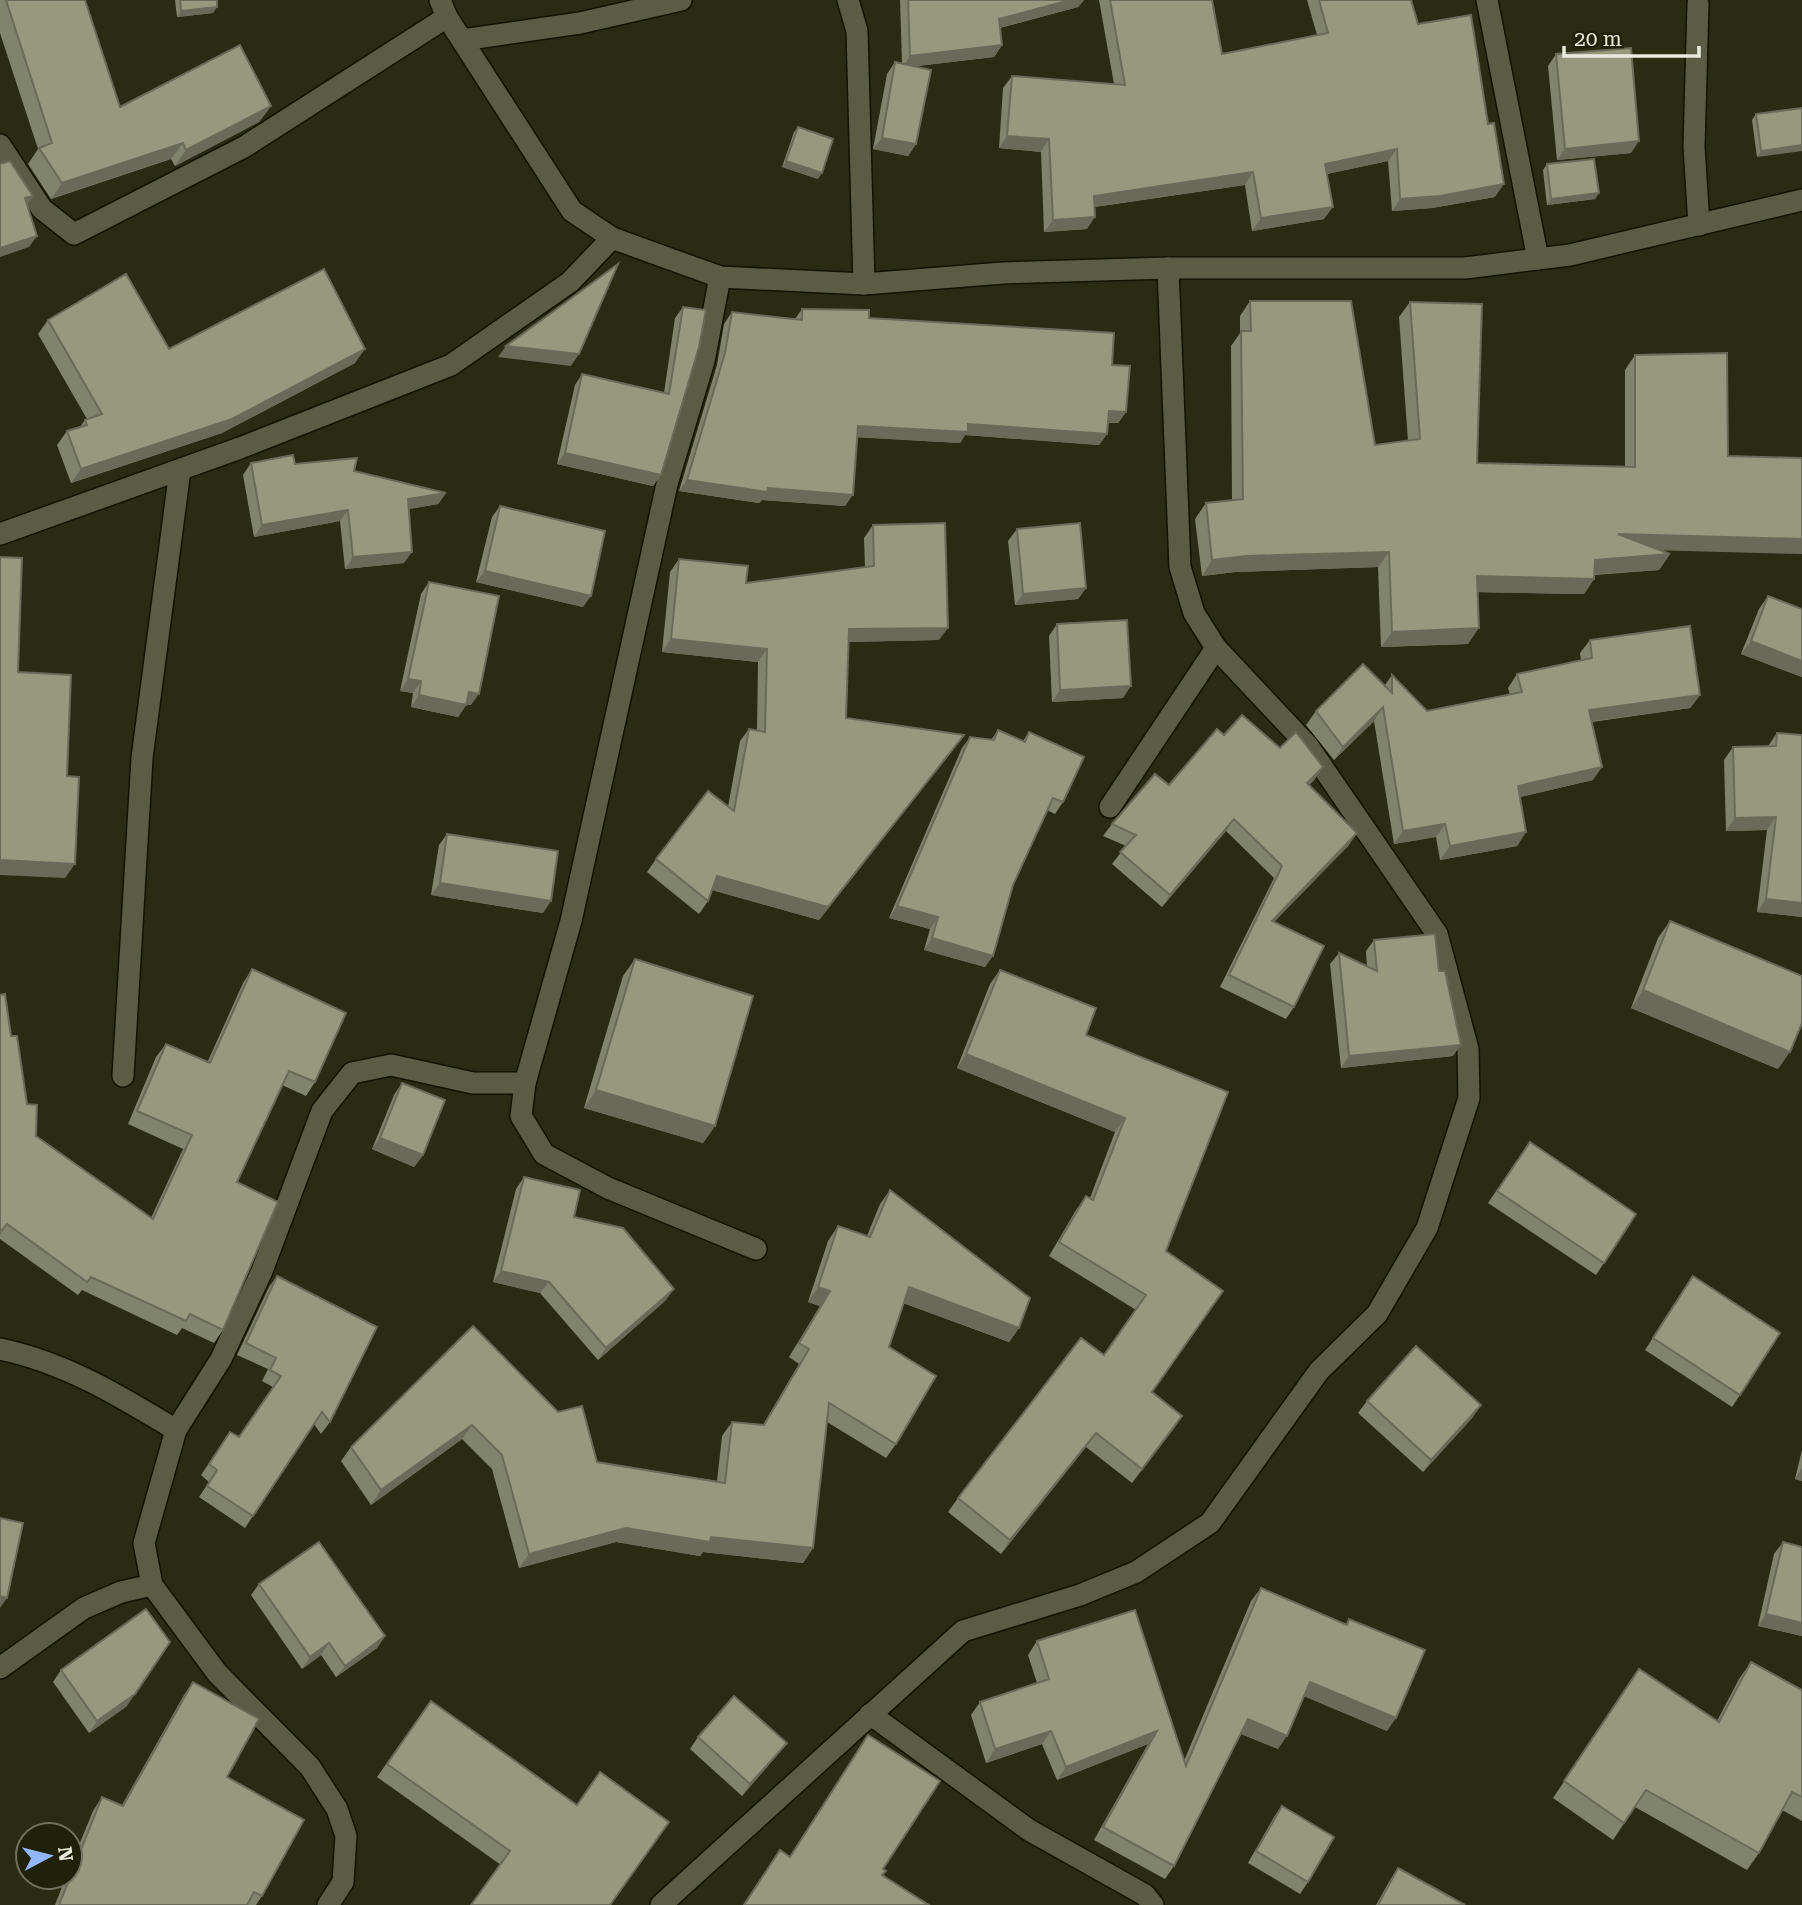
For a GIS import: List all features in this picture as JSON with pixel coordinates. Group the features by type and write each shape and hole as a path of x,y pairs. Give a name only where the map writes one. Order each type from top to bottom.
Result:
{"street":[{"path":"462,40 580,23 681,0"},
{"path":"848,0 857,31 864,284"},
{"path":"1487,0 1538,259"},
{"path":"1698,4 1694,147 1699,225"},
{"path":"0,145 42,209 74,233 244,147 444,9 572,211 612,238 720,277 864,284 1003,273 1168,268 1465,268 1570,255 1802,200"},
{"path":"0,534 180,470 450,365 570,282 612,238"},
{"path":"661,1905 962,1631 1080,1595 1136,1572 1210,1523 1319,1371 1377,1314 1427,1228 1469,1098 1468,1049 1437,934 1308,746 1216,648 1194,614 1180,567 1168,268"},
{"path":"720,277 704,361 667,484 571,921 525,1083 521,1116 544,1154 608,1188 756,1249"},
{"path":"122,1076 142,758 180,470"},
{"path":"1110,807 1216,648"},
{"path":"328,1905 344,1882 346,1836 337,1809 310,1767 217,1673 152,1585 144,1543 176,1430 221,1359 262,1271 322,1111 352,1073 391,1065 472,1083 525,1083"},
{"path":"0,1349 37,1356 115,1393 176,1430"},
{"path":"0,1668 84,1608 121,1592 152,1585"},
{"path":"870,1714 1029,1830 1145,1895 1153,1905"}],"building":[{"path":"6,0 85,0 120,107 240,45 271,106 186,150 183,143 62,183 39,148 52,143"},
{"path":"180,0 217,0 217,7 181,11"},
{"path":"908,0 1070,0 999,19 1002,45 910,56"},
{"path":"1110,0 1212,0 1222,54 1328,33 1319,0 1411,0 1418,24 1471,15 1488,124 1494,123 1504,184 1440,196 1400,199 1397,149 1325,164 1333,207 1261,218 1253,172 1094,196 1095,217 1053,220 1049,139 1007,136 1012,76 1125,85"},
{"path":"1631,48 1639,141 1565,149 1556,54"},
{"path":"895,62 931,70 916,144 882,138"},
{"path":"1802,108 1802,145 1761,151 1756,114"},
{"path":"798,127 833,139 822,173 786,161"},
{"path":"1594,159 1599,193 1551,199 1547,164"},
{"path":"10,161 33,196 25,198 37,236 0,248 0,164"},
{"path":"618,264 579,354 506,346"},
{"path":"324,269 365,349 232,419 81,469 67,431 87,425 85,420 102,414 48,320 126,274 169,349"},
{"path":"1250,301 1351,301 1375,445 1420,439 1410,302 1482,304 1477,463 1635,467 1635,355 1727,353 1728,456 1802,458 1802,539 1618,534 1670,554 1595,560 1594,579 1477,576 1479,628 1392,632 1389,552 1246,556 1212,560 1206,503 1243,499 1241,331 1251,331"},
{"path":"683,307 706,310 699,347 661,475 565,453 582,374 669,394"},
{"path":"802,309 869,310 869,318 1114,333 1112,365 1130,366 1126,412 1109,411 1107,434 968,424 968,432 858,426 853,495 768,488 767,492 687,480 725,353 732,312 802,320"},
{"path":"293,455 295,464 357,458 354,471 446,493 408,499 412,552 353,557 348,510 262,525 251,463"},
{"path":"500,506 605,531 591,596 485,571"},
{"path":"945,523 948,628 849,629 846,718 964,735 828,907 717,876 708,901 656,859 708,791 734,811 749,729 765,732 767,649 671,639 679,559 748,566 746,583 874,566 873,525"},
{"path":"1080,523 1086,588 1023,594 1017,529"},
{"path":"0,557 22,558 18,672 71,675 67,776 79,777 75,864 0,860"},
{"path":"429,582 499,596 479,694 469,692 466,705 419,695 421,681 408,679"},
{"path":"1768,596 1802,609 1802,661 1751,641"},
{"path":"1127,620 1131,686 1060,690 1057,624"},
{"path":"1690,626 1700,695 1589,710 1602,767 1518,786 1526,832 1450,846 1445,824 1403,831 1383,707 1343,747 1316,711 1363,664 1392,693 1392,675 1427,711 1522,692 1517,674 1592,658 1590,640"},
{"path":"1242,715 1280,748 1296,732 1323,767 1307,783 1357,833 1272,921 1324,946 1294,1007 1229,975 1282,866 1234,819 1170,895 1120,852 1136,835 1112,824 1155,774 1169,785 1217,729 1224,735"},
{"path":"998,730 1025,742 1029,732 1084,757 1063,802 1053,798 1013,885 993,956 932,938 938,917 897,906 970,737 994,740"},
{"path":"1777,733 1802,735 1802,903 1766,899 1776,817 1735,818 1733,747 1776,746"},
{"path":"447,834 558,851 551,901 440,883"},
{"path":"1670,921 1802,976 1802,1023 1790,1052 1643,990"},
{"path":"1435,934 1439,971 1445,971 1461,1045 1349,1056 1339,953 1377,971 1374,940"},
{"path":"635,959 753,996 715,1126 596,1090"},
{"path":"252,969 346,1013 315,1082 289,1071 237,1182 278,1202 223,1330 190,1314 186,1321 91,1277 87,1282 7,1224 0,1233 0,995 5,994 11,1036 17,1036 27,1104 37,1105 36,1136 153,1219 192,1135 137,1111 166,1044 210,1063"},
{"path":"1000,970 1096,1008 1086,1035 1228,1092 1166,1251 1223,1291 1152,1392 1182,1416 1142,1469 1096,1433 1010,1540 958,1498 1081,1338 1104,1355 1146,1295 1059,1242 1086,1196 1093,1200 1125,1118 966,1054"},
{"path":"402,1083 445,1100 423,1155 380,1138"},
{"path":"1530,1142 1636,1214 1604,1263 1497,1191"},
{"path":"524,1177 580,1190 574,1217 623,1228 674,1289 606,1348 549,1282 501,1271"},
{"path":"890,1190 1030,1298 1019,1328 909,1287 889,1347 936,1376 896,1444 829,1403 813,1548 711,1537 710,1542 626,1528 529,1554 502,1455 472,1425 381,1490 351,1447 473,1326 558,1412 582,1406 597,1462 725,1483 732,1422 764,1425 809,1349 799,1343 830,1291 818,1287 838,1226 870,1237"},
{"path":"277,1276 377,1327 330,1422 322,1412 253,1516 207,1486 217,1470 209,1464 230,1432 239,1437 281,1376 270,1370 276,1358 246,1343"},
{"path":"1693,1276 1780,1333 1740,1395 1653,1338"},
{"path":"1416,1346 1481,1405 1431,1460 1367,1401"},
{"path":"0,1518 23,1523 7,1598 0,1596"},
{"path":"319,1542 385,1636 345,1666 329,1643 310,1657 259,1584"},
{"path":"1783,1542 1802,1547 1802,1623 1766,1614"},
{"path":"1261,1588 1347,1625 1349,1619 1425,1650 1396,1718 1310,1682 1287,1736 1248,1719 1174,1866 1103,1827 1157,1731 1066,1767 1051,1731 995,1749 980,1702 1049,1679 1037,1641 1135,1610 1186,1766"},
{"path":"146,1609 170,1642 135,1694 97,1721 61,1670"},
{"path":"1751,1662 1802,1690 1802,1797 1792,1792 1759,1853 1646,1790 1624,1823 1564,1781 1639,1669 1719,1722"},
{"path":"193,1682 259,1719 227,1777 304,1820 262,1896 254,1892 247,1905 59,1905 65,1891 84,1891 84,1842 102,1797 123,1806"},
{"path":"734,1696 787,1743 750,1784 698,1737"},
{"path":"431,1701 577,1805 600,1772 669,1822 610,1905 471,1905 510,1851 387,1764"},
{"path":"868,1735 940,1781 883,1869 886,1871 882,1875 929,1905 744,1905 780,1850 790,1857"},
{"path":"1282,1806 1334,1837 1308,1882 1256,1851"},
{"path":"1398,1868 1465,1905 1378,1905"}]}
